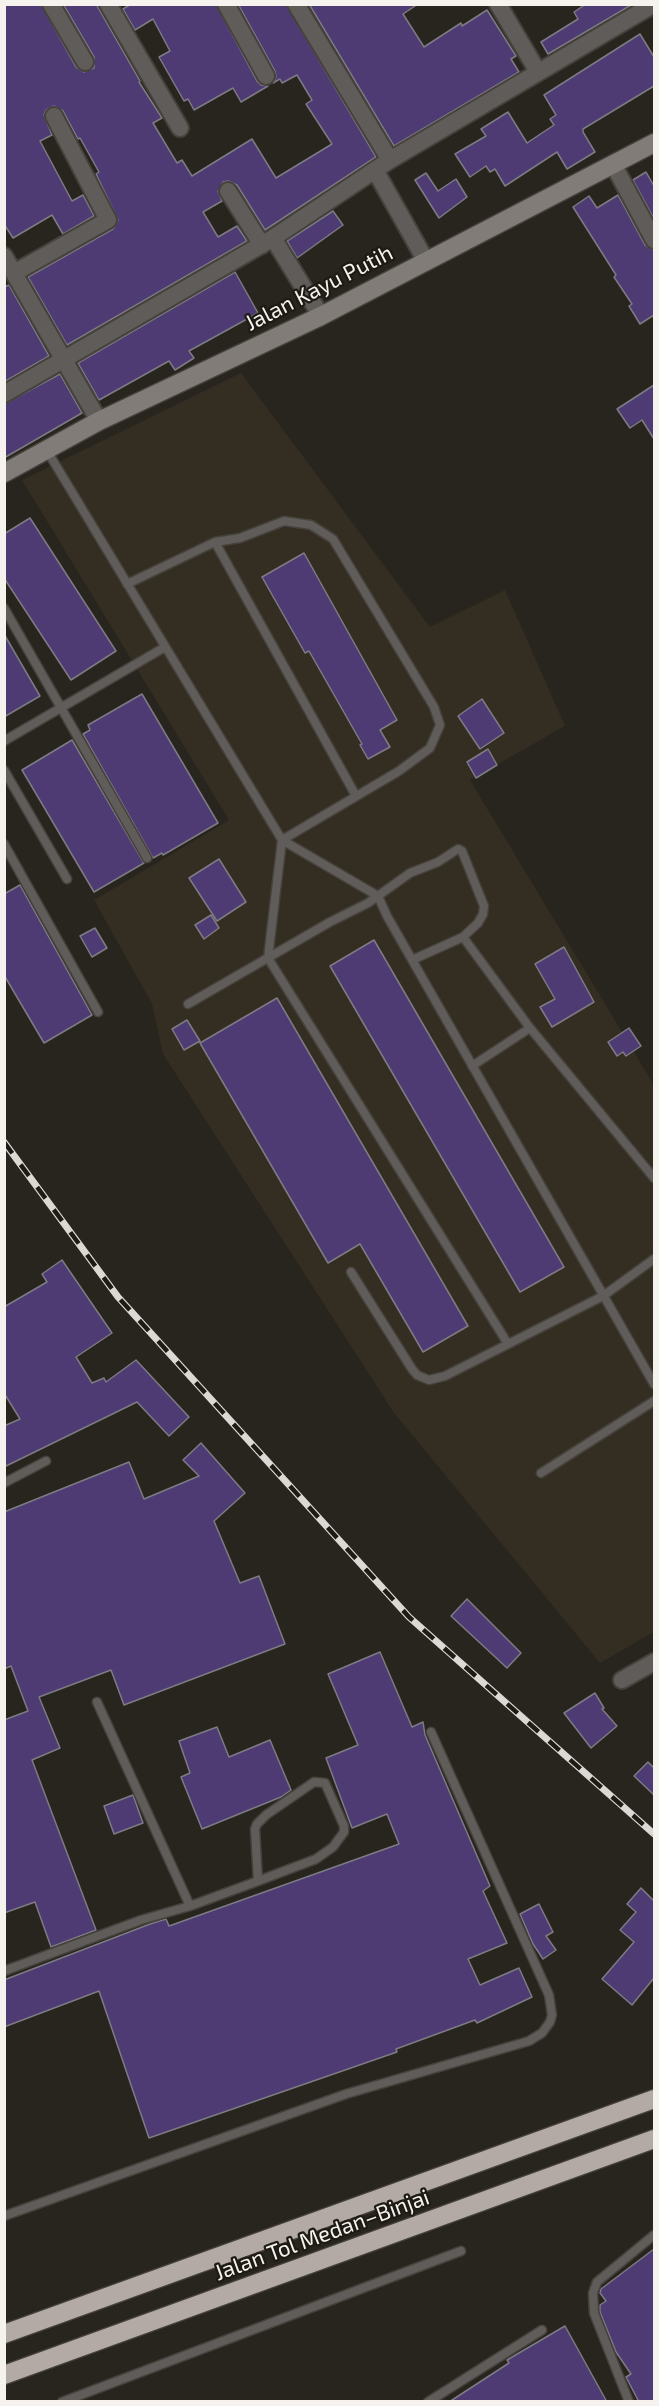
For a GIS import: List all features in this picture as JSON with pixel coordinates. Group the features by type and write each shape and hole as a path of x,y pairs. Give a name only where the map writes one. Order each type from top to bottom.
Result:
{"highway":[{"name":"Jalan Tol Medan–Binjai","path":"4,2334 654,2099"},
{"name":"Jalan Tol Medan–Binjai","path":"4,2375 654,2139"}],"street":[{"path":"51,4 85,62"},
{"path":"108,4 180,128"},
{"path":"226,4 266,76"},
{"path":"296,4 390,160"},
{"path":"498,4 538,72"},
{"path":"4,394 267,241 390,160 538,72 635,9 654,4"},
{"path":"14,273 105,222 108,217 54,116"},
{"name":"Jalan Kayu Putih","path":"4,473 99,421 321,316 654,143"},
{"path":"613,164 654,240"},
{"path":"375,170 426,261"},
{"path":"228,191 321,316"},
{"path":"4,256 99,421"},
{"path":"622,1680 653,1666"}],"lane":[{"path":"46,448 282,840 378,896 412,960 654,1384"},
{"path":"127,584 215,542 240,538 284,521 311,525 333,539 435,707 440,725 430,748 399,771 282,840"},
{"path":"215,542 356,796"},
{"path":"4,608 147,858"},
{"path":"4,741 165,647"},
{"path":"4,770 67,879"},
{"path":"282,840 268,958 508,1344"},
{"path":"4,844 98,1012"},
{"path":"188,1004 378,896 410,873 460,849 484,906 483,914 478,923 463,937 412,960"},
{"path":"463,937 530,1028 654,1178"},
{"path":"472,1066 530,1028"},
{"path":"351,1272 412,1369 422,1378 437,1379 603,1296 654,1259"},
{"path":"541,1473 654,1401"},
{"path":"4,1483 46,1461"},
{"path":"97,1702 190,1906"},
{"path":"4,2216 346,2094 529,2040 542,2033 552,2015 549,1995 430,1732"},
{"path":"4,1971 141,1920 190,1906 258,1881 316,1859 340,1840 344,1826 325,1783 314,1782 266,1815 257,1824 255,1829 258,1881"},
{"path":"629,2402 594,2313 593,2293 597,2282 654,2235"},
{"path":"62,2402 461,2251"},
{"path":"428,2402 542,2330"}],"shaded area":[{"path":"241,373 430,627 505,590 565,726 470,780 654,1085 654,1632 600,1663 394,1413 163,1054 152,1004 94,900 229,820 22,480"}],"building":[{"path":"4,4 41,4 76,67 84,72 94,68 94,57 63,4 96,4 139,82 162,118 153,123 177,163 182,160 192,176 252,139 276,178 332,144 306,104 312,100 297,75 282,83 280,79 273,83 276,77 275,71 238,4 286,4 376,157 265,230 237,185 228,181 223,182 218,191 222,201 203,212 218,237 237,226 247,241 67,345 28,277 113,229 118,220 96,174 99,172 80,138 78,139 63,111 54,106 46,110 44,115 52,135 40,141 72,201 83,195 94,216 63,234 52,215 13,238 4,224"},
{"path":"131,4 216,4 257,81 261,85 268,86 241,102 233,88 194,110 188,99 184,101 159,57 170,51 153,19 135,30 123,9"},
{"path":"309,4 418,4 403,14 424,47 461,23 462,26 487,10 516,56 511,59 519,72 394,146"},
{"path":"586,4 633,4 548,54 541,42 578,19 574,12"},
{"path":"640,34 654,57 654,86 583,129 595,152 567,169 557,152 505,186 495,169 490,172 486,166 470,177 455,154 486,136 481,129 508,112 527,143 554,125 550,119 556,115 544,95"},
{"path":"646,172 654,186 654,219 633,180"},
{"path":"426,173 438,191 456,179 467,197 439,218 415,180"},
{"path":"618,195 645,245 654,250 654,315 640,324 629,306 632,304 614,277 616,275 573,207 589,196 597,208"},
{"path":"333,211 343,225 297,258 287,241"},
{"path":"235,272 258,313 189,351 194,358 175,370 169,361 99,400 78,363"},
{"path":"9,285 49,356 4,382 4,287"},
{"path":"60,374 82,413 4,458 4,404"},
{"path":"654,385 654,439 642,420 630,428 617,409"},
{"path":"30,518 116,651 71,680 4,578 4,534"},
{"path":"304,553 397,720 380,730 390,747 368,759 360,745 362,744 309,651 305,653 262,577"},
{"path":"4,634 40,696 4,717"},
{"path":"142,694 218,823 163,855 162,853 153,858 83,734 90,730 88,725"},
{"path":"482,699 504,733 480,749 458,716"},
{"path":"72,740 144,863 94,892 22,770"},
{"path":"488,749 497,765 476,778 467,762"},
{"path":"219,859 246,902 217,921 189,878"},
{"path":"20,885 92,1015 44,1043 4,975 4,894"},
{"path":"211,915 219,928 204,939 195,925"},
{"path":"95,928 107,948 92,957 80,936"},
{"path":"374,940 564,1267 520,1292 330,966"},
{"path":"564,947 594,1002 552,1027 540,1007 555,999 535,964"},
{"path":"277,998 468,1326 423,1352 360,1244 328,1263 200,1043"},
{"path":"187,1020 200,1041 184,1050 172,1029"},
{"path":"629,1028 641,1046 626,1056 623,1052 617,1056 608,1042"},
{"path":"62,1260 112,1333 76,1357 92,1383 104,1378 106,1382 136,1360 189,1417 169,1436 137,1402 4,1467 4,1426 20,1419 4,1393 4,1307 47,1282 42,1274"},
{"path":"201,1443 245,1493 214,1521 240,1583 259,1576 285,1644 124,1705 111,1670 39,1697 60,1748 32,1760 96,1930 51,1947 35,1902 4,1913 4,1720 28,1711 11,1666 4,1669 4,1512 129,1462 144,1499 199,1476 183,1460"},
{"path":"467,1599 521,1653 507,1668 451,1616"},
{"path":"380,1652 412,1727 423,1722 425,1735 490,1886 483,1891 507,1943 468,1959 480,1985 519,1968 532,1997 477,2023 475,2020 396,2049 397,2052 149,2138 99,1991 4,2027 4,1980 150,1924 166,1919 169,1926 399,1844 387,1814 352,1828 326,1758 358,1745 328,1674"},
{"path":"595,1693 604,1708 602,1709 617,1726 591,1748 564,1713"},
{"path":"217,1727 229,1757 270,1740 291,1790 281,1797 202,1829 181,1777 190,1773 179,1741"},
{"path":"648,1762 654,1768 654,1795 634,1776"},
{"path":"133,1795 143,1823 114,1834 104,1806"},
{"path":"641,1888 654,1901 654,1978 632,2005 602,1979 634,1942 620,1930 636,1912 627,1904"},
{"path":"539,1904 553,1932 546,1936 556,1950 543,1959 533,1944 520,1914"},
{"path":"654,2249 654,2402 639,2402 626,2377 631,2374 616,2352 600,2312 600,2305 606,2301 600,2293 601,2289"},
{"path":"565,2326 607,2402 449,2402 509,2363 507,2360"}],"railway":[{"path":"4,1142 118,1297 409,1617 654,1834"}]}
